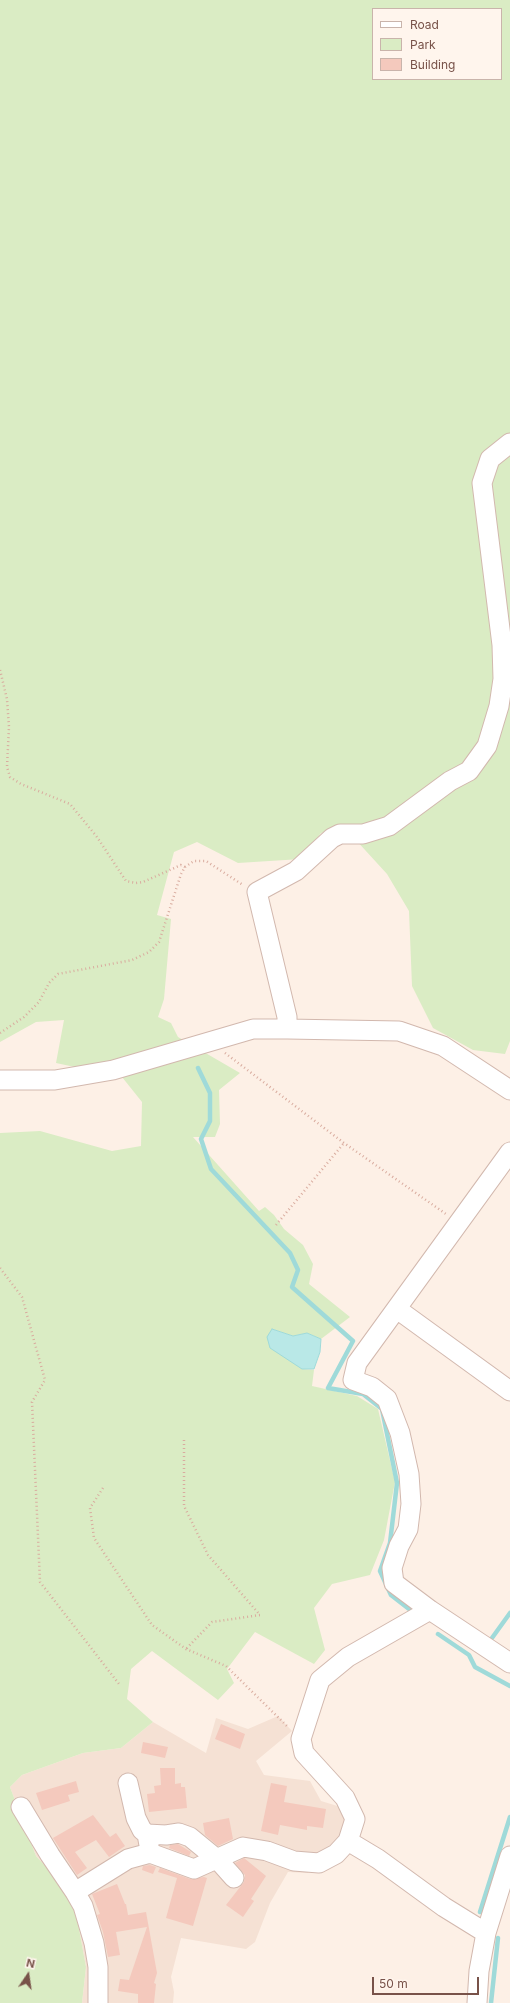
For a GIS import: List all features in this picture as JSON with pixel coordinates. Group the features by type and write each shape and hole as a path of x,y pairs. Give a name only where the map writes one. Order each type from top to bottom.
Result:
{"street":[{"path":"287,1029 287,1017 258,892 296,871 332,838 340,834 363,834 389,826 450,781 469,771 487,746 499,706 503,679 502,645 482,483 490,459 510,442"},
{"path":"0,1080 55,1080 106,1071 253,1029 398,1031 443,1046 510,1090"},
{"path":"510,1152 357,1363 353,1380 372,1387 387,1399 400,1433 409,1474 411,1504 408,1529 399,1546 392,1568 394,1583 430,1610 510,1663"},
{"path":"397,1309 510,1391"},
{"path":"75,1892 128,1859 150,1853 194,1869 218,1860 243,1847 267,1851 294,1861 320,1863 336,1854 348,1841 356,1819 345,1798 304,1753 301,1739 320,1680 348,1657 430,1610"},
{"path":"128,1783 136,1818 142,1830 147,1834 166,1835 179,1833 190,1837 218,1860 234,1878"},
{"path":"21,1807 50,1855 84,1906 94,1943 98,1967 98,2003"},
{"path":"147,1834 150,1853"},
{"path":"348,1841 378,1859 444,1907 486,1933"},
{"path":"477,2003 479,1971 486,1933 510,1856"}],"path":[{"path":"0,670 7,700 9,726 7,766 10,777 21,784 70,804 97,838 126,881 136,883 143,882 180,866 185,867"},
{"path":"0,1033 24,1017 39,1002 49,982 58,974 132,960 149,952 159,942 181,874 185,867 194,862 206,861 250,890 258,892"},
{"path":"211,1042 344,1143 459,1224"},
{"path":"276,1225 344,1143"},
{"path":"0,1268 22,1297 44,1380 32,1402 40,1582 119,1684"},
{"path":"184,1440 184,1506 208,1555 260,1615 212,1622 186,1649"},
{"path":"103,1488 90,1508 94,1538 152,1625 186,1649 226,1666 301,1739"}],"shaded area":[{"path":"278,1716 292,1731 256,1761 264,1775 310,1781 321,1801 344,1808 344,1834 308,1873 288,1872 270,1903 255,1942 246,1949 181,1938 171,1977 174,1992 173,2003 82,2003 86,1967 73,1896 36,1856 10,1787 22,1775 83,1753 121,1748 153,1722 206,1753 216,1718 248,1729"}],"green space":[{"path":"0,0 510,0 510,1041 505,1054 473,1050 433,1028 412,986 409,911 387,874 344,827 321,833 301,859 238,863 197,842 174,852 157,915 171,919 164,999 158,1017 171,1023 178,1037 240,1073 219,1090 220,1124 215,1137 193,1137 259,1211 265,1207 274,1215 284,1229 303,1245 313,1264 309,1284 350,1317 321,1339 307,1333 293,1336 272,1329 302,1369 314,1370 312,1386 357,1396 378,1409 395,1482 384,1540 370,1575 332,1584 314,1608 325,1650 314,1664 255,1632 227,1669 234,1683 218,1700 152,1651 131,1669 127,1699 153,1722 121,1748 83,1753 22,1775 10,1787 36,1856 73,1896 86,1967 82,2003 0,2003 0,1133 40,1131 112,1151 141,1146 142,1102 122,1077 56,1063 64,1020 36,1022 0,1042"}],"water":[{"path":"272,1329 293,1336 307,1333 321,1339 320,1352 314,1369 302,1369 270,1348 267,1337"}],"building":[{"path":"221,1724 245,1734 240,1749 215,1739"},
{"path":"143,1742 168,1747 165,1758 141,1753"},
{"path":"160,1768 175,1768 175,1784 181,1783 181,1787 185,1787 187,1808 149,1812 147,1794 155,1793 154,1786 161,1785"},
{"path":"76,1781 79,1792 68,1795 70,1801 42,1810 36,1793"},
{"path":"271,1783 287,1786 284,1802 326,1809 323,1828 307,1826 307,1830 280,1825 278,1835 261,1831"},
{"path":"93,1815 110,1837 116,1833 125,1846 109,1857 96,1840 75,1852 87,1868 77,1875 53,1838"},
{"path":"229,1818 233,1839 218,1846 205,1835 203,1823"},
{"path":"178,1844 191,1852 189,1856 169,1848 170,1845"},
{"path":"244,1858 266,1876 251,1899 254,1901 243,1917 226,1905 244,1882 245,1875 235,1863"},
{"path":"150,1865 156,1867 153,1874 142,1870 143,1866"},
{"path":"160,1868 190,1879 207,1878 193,1926 166,1918 177,1878 158,1872"},
{"path":"117,1884 126,1904 128,1915 146,1912 157,1973 154,1983 156,1984 154,2003 138,2003 138,1994 118,1991 120,1979 129,1980 147,1927 116,1932 120,1955 108,1957 103,1932 97,1915 100,1914 92,1894"}],"waterway":[{"path":"198,1068 210,1093 210,1121 201,1139 211,1169 290,1253 298,1270 292,1287 353,1341 328,1388 363,1394 382,1409 397,1483 390,1543 380,1571 391,1595 409,1609"},
{"path":"492,1638 510,1613"},
{"path":"438,1634 469,1655 475,1667 510,1686"},
{"path":"480,1912 510,1817"},
{"path":"491,2003 498,1938"}]}
